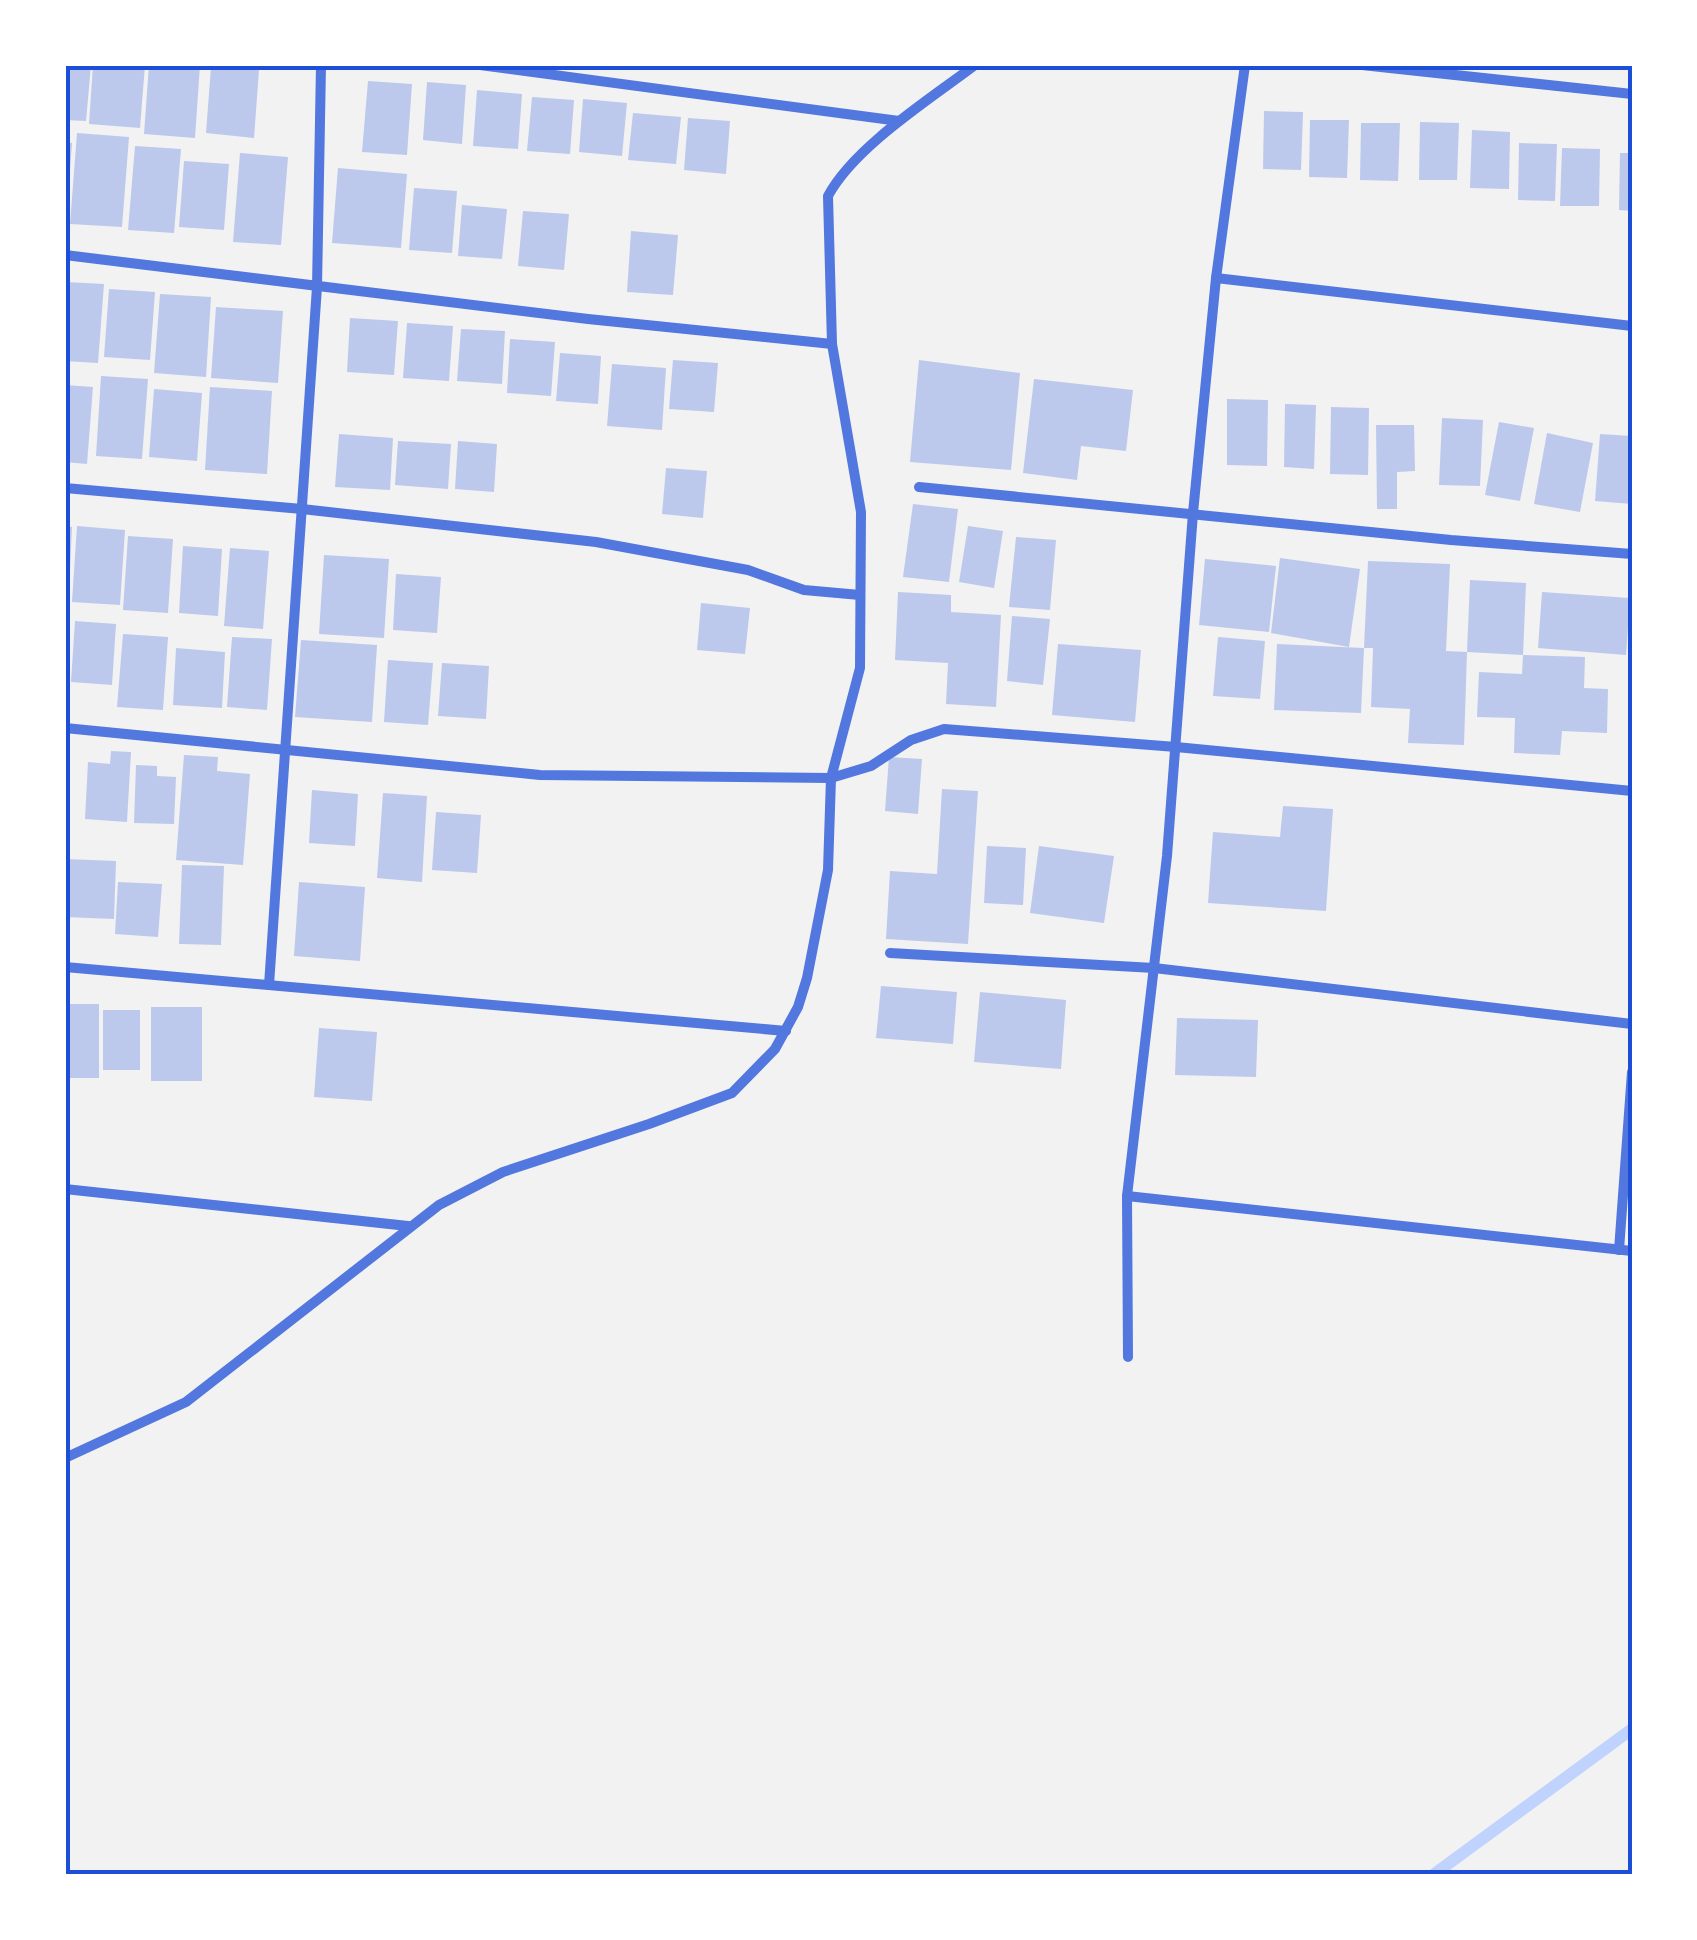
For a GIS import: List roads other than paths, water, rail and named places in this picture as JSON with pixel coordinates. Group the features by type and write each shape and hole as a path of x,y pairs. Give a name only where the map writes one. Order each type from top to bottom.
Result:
{"street":[{"path":"269,985 317,287 322,65"},
{"path":"480,65 899,121"},
{"path":"65,1458 186,1402 439,1206 503,1172 732,1093 765,1062 786,1031 807,978 825,892 831,778 860,668 861,512 832,344 828,196 836,180 899,121 975,65"},
{"path":"1128,1356 1128,1196 1176,747 1216,278 1245,65"},
{"path":"1362,65 1632,94"},
{"path":"65,255 832,344"},
{"path":"1216,278 1632,326"},
{"path":"919,487 1450,540 1632,554"},
{"path":"65,488 302,509 596,542 748,570 804,590 860,594"},
{"path":"65,728 540,775 831,778 870,766 911,740 944,729 1632,791"},
{"path":"890,953 1154,968 1632,1024"},
{"path":"65,967 786,1031"},
{"path":"1128,1196 1626,1250 1632,1072"},
{"path":"65,1189 409,1226"}],"waterway":[{"path":"1433,1875 1632,1729"}]}
